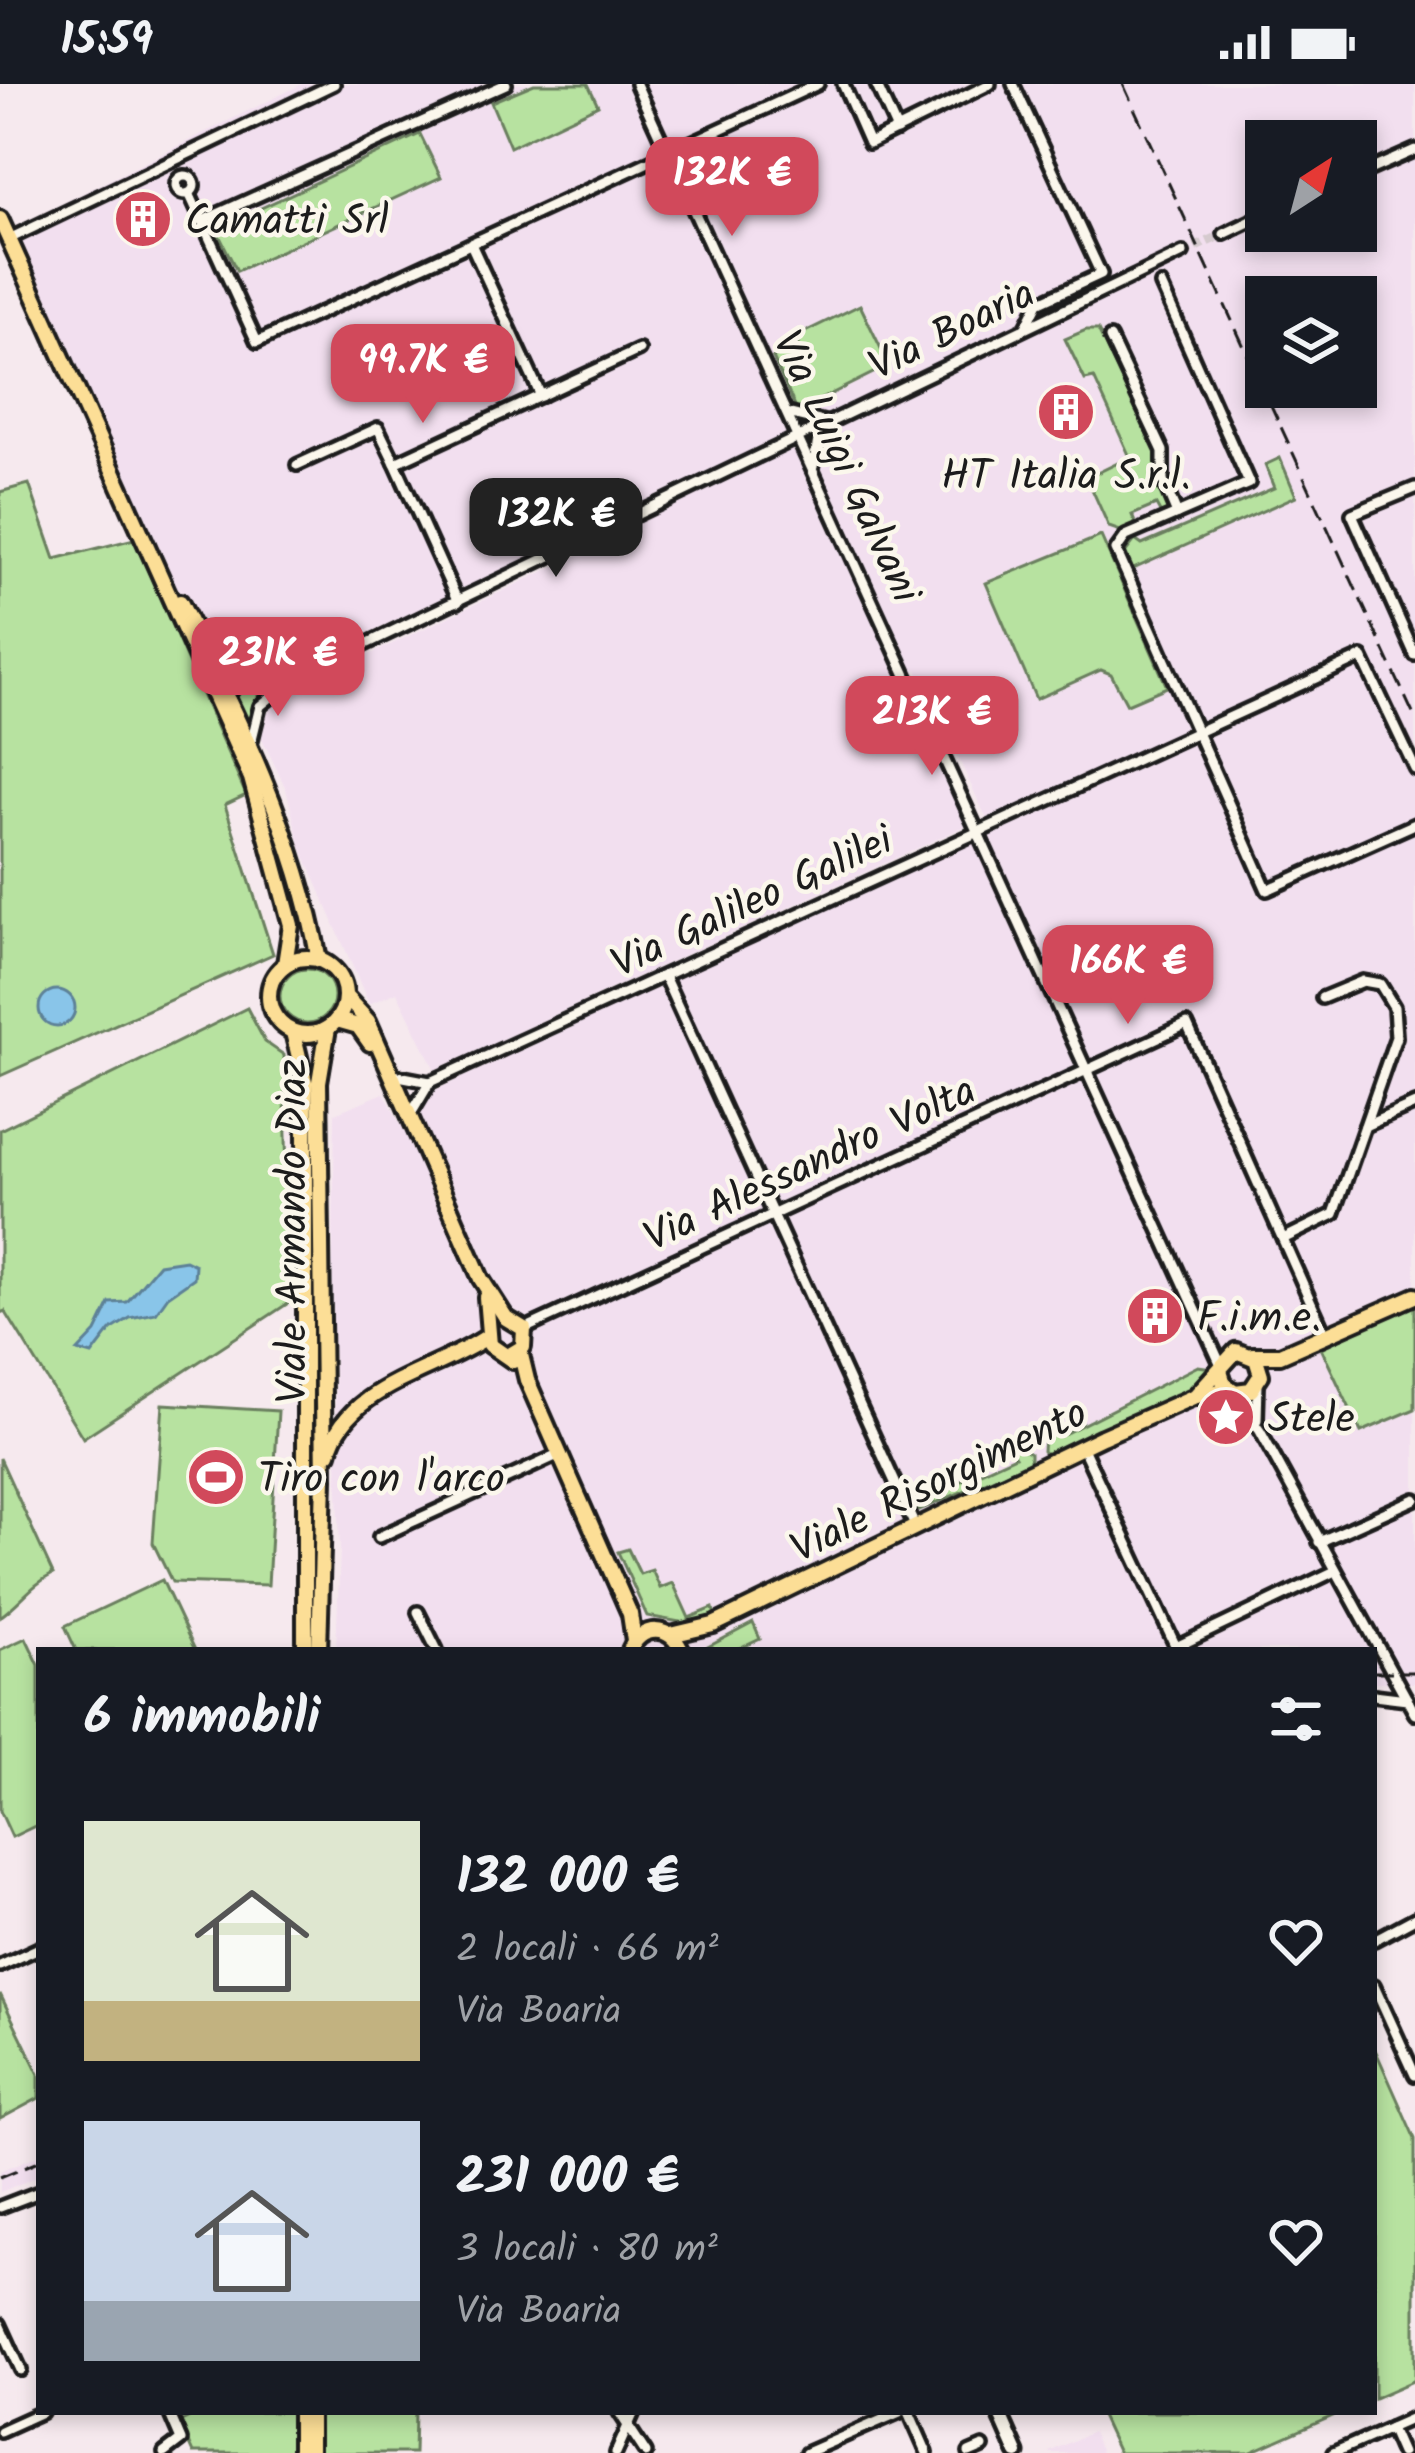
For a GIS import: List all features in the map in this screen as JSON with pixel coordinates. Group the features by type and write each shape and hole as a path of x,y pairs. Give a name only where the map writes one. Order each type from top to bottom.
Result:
{"main road":[{"path":"0,219 133,511 267,826 291,925 285,964 271,981 269,1004 293,1032 332,1024 358,1026 367,1036 405,1121 412,1120"},
{"path":"133,511 250,751 312,920 319,960"},
{"path":"285,964 319,960 335,971 345,996 368,1021 481,1279 495,1332 514,1353 527,1380 630,1614 633,1645"},
{"path":"332,1024 345,996"},
{"name":"Viale Armando Diaz","path":"319,1647 324,1479 319,1082 332,1024"},
{"name":"Viale Armando Diaz","path":"293,1032 305,1082 304,1647"},
{"path":"1280,1355 1246,1392 1230,1390 1220,1368 1231,1353 1280,1355 1415,1296"},
{"path":"324,1479 332,1442 346,1418 364,1401 462,1354 495,1332 524,1329 514,1353"},
{"path":"1247,1353 1259,1379"},
{"name":"Viale Risorgimento","path":"1193,1397 1220,1368"},
{"name":"Viale Risorgimento","path":"671,1635 713,1624 1193,1397 1230,1390"},
{"path":"630,1614 649,1631 671,1635 681,1647"},
{"name":"Viale Risorgimento","path":"686,1647 713,1624"},
{"path":"633,1645 649,1631"},
{"path":"300,2415 300,2453"},
{"path":"310,2415 310,2453"},
{"path":"999,2415 1003,2438 1017,2453"}],"street":[{"path":"9,239 334,84"},
{"path":"202,221 506,84"},
{"name":"Via Luigi Galvani","path":"636,84 1210,1333 1220,1368"},
{"path":"175,161 182,176 194,183 189,193 257,342 818,84"},
{"path":"843,84 869,143 990,84"},
{"path":"876,84 897,130"},
{"path":"1013,84 1101,274 1038,303 1026,327"},
{"path":"1377,167 1415,150"},
{"path":"1224,234 1245,224"},
{"path":"472,244 541,396"},
{"name":"Via Boaria","path":"250,751 251,725 260,706 293,680 1183,253"},
{"path":"1161,285 1249,483 1121,539 1115,550 1267,890 1415,824"},
{"path":"1110,338 1162,451 1163,481 1177,514"},
{"path":"395,464 639,350"},
{"path":"787,412 831,424 818,440 813,469"},
{"path":"297,465 378,428 458,602"},
{"path":"1415,488 1352,514 1415,655"},
{"path":"198,639 224,665 252,678"},
{"name":"Via Galileo Galilei","path":"430,1082 1362,657 1415,769"},
{"path":"224,718 226,697 237,683 252,678"},
{"name":"Via Boaria","path":"252,678 293,680"},
{"path":"664,976 915,1526"},
{"path":"1322,998 1374,981 1384,987 1394,1007 1396,1037 1334,1214 1283,1239 1326,1336"},
{"name":"Via Alessandro Volta","path":"524,1329 1187,1024 1283,1239"},
{"path":"393,1075 430,1082 412,1120"},
{"path":"1365,1126 1415,1104"},
{"path":"1210,1333 1247,1353"},
{"path":"1259,1379 1254,1403 1260,1431"},
{"path":"1230,1390 1260,1431 1415,1714"},
{"path":"1082,1446 1176,1647 1335,1570"},
{"path":"379,1537 560,1454"},
{"path":"1319,1542 1415,1499"},
{"path":"418,1612 436,1647"},
{"path":"1377,1695 1407,1700"},
{"path":"1377,1938 1415,1918"},
{"path":"0,1966 36,1949"},
{"path":"1377,1992 1415,2075"},
{"path":"0,2207 36,2193"},
{"path":"0,2324 21,2370"},
{"path":"0,2431 36,2415"},
{"path":"164,2453 181,2440 170,2415"},
{"path":"622,2415 646,2453"},
{"path":"616,2453 633,2415"},
{"path":"806,2453 893,2415"},
{"path":"910,2415 927,2453"},
{"path":"1333,2453 1415,2417"},
{"path":"1390,2428 1401,2453"},
{"path":"969,2453 983,2447"}],"shaded area":[{"path":"302,84 1415,84 1415,1683 1377,1682 1377,1647 336,1647 340,1550 332,1307 335,1113 384,1093 401,1125 419,1115 423,1100 433,1091 993,832 917,670 902,677 968,825 435,1070 397,992 369,1004 300,845 286,789 260,734 277,699 580,554 571,538 299,665 264,670 234,660 189,615 15,227"},
{"path":"36,2156 36,2177 0,2192 0,2171"},
{"path":"1092,2432 1101,2453 1049,2452"}],"green space":[{"path":"534,84 588,84 598,105 510,147 491,102"},
{"path":"420,134 441,177 237,271 216,229"},
{"path":"860,305 889,365 797,411 773,358 798,345 797,336"},
{"path":"1098,330 1157,454 1156,483 1168,511 1161,514 1156,505 1132,515 1136,525 1120,531 1109,527 1087,478 1130,457 1094,378 1085,380 1065,339"},
{"path":"1280,458 1296,496 1131,570 1125,553 1135,540 1142,545 1274,488 1265,465"},
{"path":"29,484 55,559 134,539 246,795 225,805 273,954 0,1076 0,492"},
{"path":"1101,536 1167,687 1127,704 1111,674 1101,670 1036,699 986,583"},
{"path":"275,683 258,697 245,728 231,697 237,687"},
{"path":"307,969 326,977 334,996 326,1015 307,1023 288,1015 280,996 288,977"},
{"path":"247,1008 265,1042 284,1055 290,1302 83,1438 5,1311 0,1313 0,1130"},
{"path":"1415,1303 1415,1409 1361,1432 1321,1348"},
{"path":"1198,1366 1212,1368 1201,1385 1047,1455 1043,1451 1044,1436 1054,1432 1060,1436"},
{"name":"Tiro con l'arco","path":"163,1404 278,1411 268,1585 172,1582 153,1543"},
{"path":"1020,1447 1030,1453 1030,1463 917,1511 914,1495 922,1499 1015,1456 1011,1450"},
{"path":"0,1458 53,1574 0,1617"},
{"path":"628,1549 640,1574 652,1570 660,1588 673,1583 689,1618 713,1608 715,1616 696,1625 647,1616 618,1552"},
{"path":"162,1580 194,1647 75,1647 65,1626"},
{"path":"753,1623 760,1639 743,1647 708,1647"},
{"path":"26,1638 36,1659 36,1825 12,1837 0,1811 0,1650"},
{"path":"0,1994 36,2068 36,2100 0,2119"},
{"path":"1377,2054 1415,2139 1415,2380 1377,2397"},
{"path":"194,2415 291,2415 291,2453 193,2453 179,2422"},
{"path":"317,2415 415,2415 414,2453 317,2453"},
{"path":"1100,2415 1335,2415 1249,2453 1118,2453"}],"water":[{"path":"57,990 70,995 75,1008 70,1021 57,1026 44,1021 39,1008 44,995"},
{"path":"185,1260 195,1265 194,1278 168,1296 156,1313 130,1318 111,1330 92,1355 78,1351 96,1332 110,1303 127,1302 159,1264"}],"tunnel":[{"path":"1183,253 1224,234"}],"railway":[{"path":"1123,84 1415,718"},
{"path":"1377,1672 1415,1672"},
{"path":"0,2177 36,2162"}],"place":[{"name":"Camatti Srl","path":"143,219"},
{"name":"HT Italia S.r.l.","path":"1066,412"},
{"name":"F.i.m.e.","path":"1155,1316"},
{"name":"Stele","path":"1226,1417"},
{"name":"Tiro con l'arco","path":"216,1477"}]}
